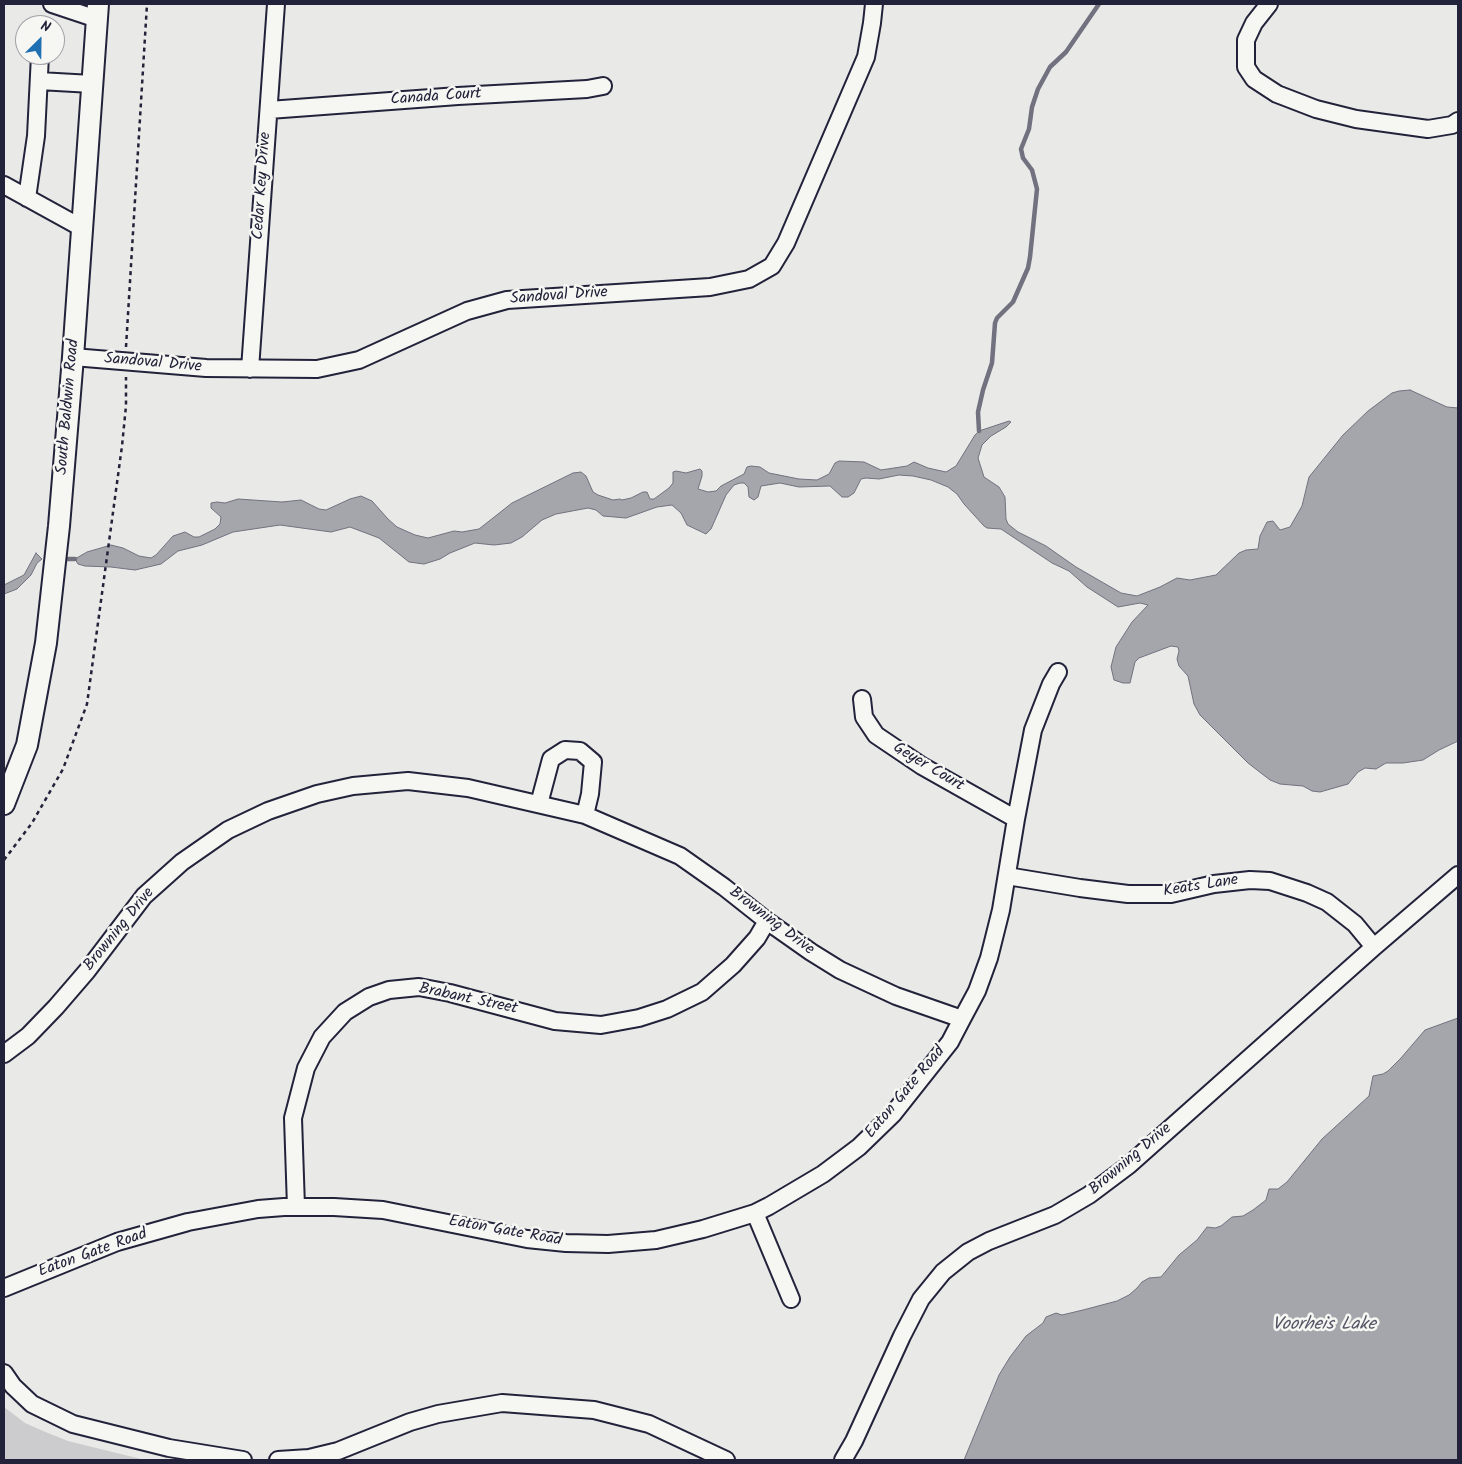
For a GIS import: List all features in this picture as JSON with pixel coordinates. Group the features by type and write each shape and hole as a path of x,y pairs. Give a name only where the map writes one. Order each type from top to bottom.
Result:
{"main road":[{"name":"South Baldwin Road","path":"4,804 27,745 45,653 59,526 73,357 97,12"}],"street":[{"path":"52,4 97,12"},
{"name":"Cedar Key Drive","path":"250,369 276,4"},
{"name":"Sandoval Drive","path":"73,357 206,368 317,369 359,360 467,311 507,300 710,287 749,279 772,266 790,234 866,57 874,4"},
{"path":"1269,4 1254,23 1246,40 1246,67 1254,79 1277,94 1316,110 1356,119 1428,129 1452,125 1458,121"},
{"path":"27,198 36,136 40,65"},
{"path":"39,81 92,84"},
{"name":"Canada Court","path":"269,110 603,86"},
{"path":"4,185 82,228"},
{"name":"Eaton Gate Road","path":"4,1288 117,1242 170,1227 230,1214 296,1207 383,1210 527,1239 566,1244 608,1244 656,1240 703,1229 755,1213 823,1174 859,1148 893,1114 950,1042 977,991 989,958 1001,910 1016,819 1034,730 1051,684 1058,672"},
{"name":"Geyer Court","path":"862,699 864,717 876,735 922,766 1016,819"},
{"path":"540,804 551,760 565,750 580,751 593,762 586,815"},
{"name":"Browning Drive","path":"4,1054 28,1036 56,1008 144,896 182,862 228,830 268,811 317,794 353,786 408,781 468,788 586,815 680,856 724,887 767,921 840,970 896,996 962,1018"},
{"name":"Browning Drive","path":"843,1460 854,1441 921,1299 943,1272 968,1252 989,1241 1055,1215 1090,1196 1129,1164 1458,875"},
{"name":"Keats Lane","path":"1008,876 1128,894 1170,894 1214,884 1250,880 1270,881 1307,893 1326,902 1355,924 1374,947"},
{"name":"Brabant Street","path":"296,1207 292,1118 306,1068 322,1037 345,1012 369,997 389,990 419,987 450,993 556,1021 601,1025 639,1018 667,1009 702,992 733,965 757,938 767,921"},
{"path":"755,1213 791,1299"},
{"path":"4,1373 13,1386 32,1404 73,1424 169,1448 243,1460"},
{"path":"278,1460 308,1458 338,1452 410,1422 470,1408 502,1403 536,1404 594,1410 648,1424 726,1460"}],"path":[{"path":"4,860 32,823 64,770 87,704 126,406 125,362 147,4"}],"shaded area":[{"path":"4,1407 25,1423 68,1441 145,1460 4,1460"}],"water":[{"path":"1410,390 1447,407 1458,408 1458,741 1423,760 1386,763 1376,769 1365,768 1358,772 1348,784 1320,792 1312,791 1303,786 1280,784 1270,780 1248,763 1200,715 1194,704 1188,676 1179,666 1177,659 1178,647 1171,646 1139,658 1135,662 1130,683 1114,680 1111,667 1116,647 1132,622 1148,605 1140,603 1118,607 1087,587 1069,571 1052,563 1001,529 984,526 957,494 948,487 931,480 913,476 899,475 879,479 861,479 854,493 848,497 842,497 830,486 799,487 780,483 761,486 758,497 754,500 749,497 748,487 744,483 740,483 734,485 726,495 711,529 706,534 687,525 681,513 672,505 657,507 626,518 603,516 596,510 588,508 556,514 542,520 522,537 511,543 494,545 475,543 424,564 409,562 379,538 350,527 331,532 280,525 233,532 202,545 178,551 161,564 135,570 85,566 78,564 75,559 87,552 111,545 123,548 139,556 151,558 173,536 185,532 194,537 199,537 215,529 220,524 221,517 211,508 211,503 225,503 238,499 282,502 301,500 319,509 326,510 361,496 372,501 397,527 415,535 428,538 454,531 462,532 479,529 512,503 573,473 581,472 586,476 593,492 598,495 613,500 622,500 643,492 647,492 650,499 654,499 673,483 673,472 676,471 686,473 700,469 702,476 698,489 708,492 716,491 721,486 744,474 747,467 751,466 760,467 769,473 799,479 817,480 829,474 835,463 839,461 864,462 881,470 907,466 914,462 928,468 946,472 956,466 979,431 1009,421 1011,422 1006,427 991,436 982,445 978,458 984,477 999,487 1005,497 1008,524 1018,532 1046,546 1076,567 1121,593 1137,596 1177,578 1190,580 1216,575 1239,553 1258,549 1260,536 1267,522 1273,521 1280,530 1290,527 1302,506 1309,477 1343,435 1368,411 1392,393"},
{"path":"36,553 42,559 37,563 31,575 17,589 4,594 4,585 24,575"},
{"name":"Voorheis Lake","path":"1458,1018 1458,1460 964,1460 999,1375 1026,1336 1043,1323 1046,1317 1056,1313 1062,1315 1117,1301 1129,1295 1149,1278 1161,1277 1179,1255 1197,1240 1207,1227 1215,1228 1221,1226 1232,1217 1243,1216 1266,1200 1269,1189 1278,1189 1287,1182 1322,1139 1369,1096 1373,1076 1388,1071 1425,1030"}],"waterway":[{"path":"979,431 978,412 992,363 995,323 997,318 1013,302 1028,268 1030,257 1037,189 1032,170 1023,158 1021,149 1029,129 1032,107 1038,89 1050,67 1066,52 1099,4"},
{"path":"60,559 75,559"}]}
